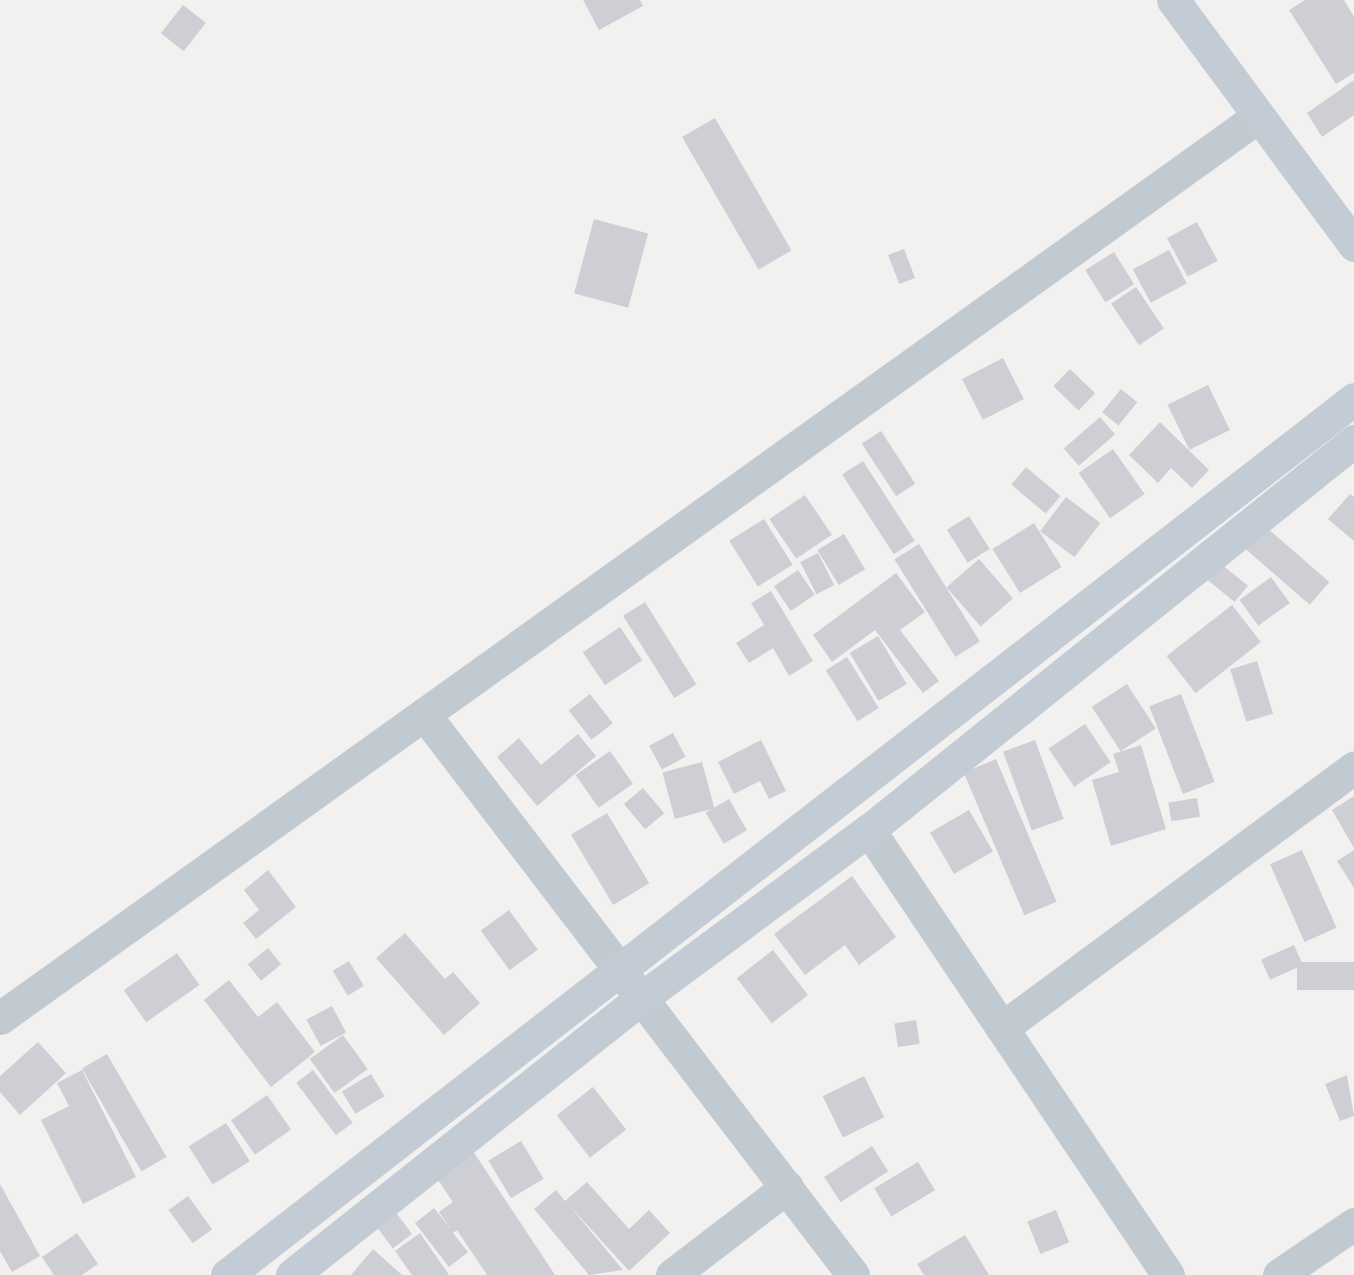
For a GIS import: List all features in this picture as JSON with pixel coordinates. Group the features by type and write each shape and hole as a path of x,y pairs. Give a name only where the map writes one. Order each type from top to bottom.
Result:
{"street":[{"path":"1173,0 1256,118 1354,245"},
{"path":"0,1018 1256,118"},
{"path":"227,1275 1354,399"},
{"path":"292,1275 643,997 869,830 1354,441"},
{"path":"424,714 643,997 853,1275"},
{"path":"1002,1028 1354,768"},
{"path":"869,830 1168,1275"},
{"path":"672,1275 787,1188"},
{"path":"1280,1275 1354,1224"}],"building":[{"path":"583,0 640,0 643,6 599,30"},
{"path":"1305,0 1344,0 1354,17 1354,73 1336,84 1289,10"},
{"path":"183,5 206,23 184,51 161,33"},
{"path":"1354,80 1354,115 1322,137 1307,113"},
{"path":"715,118 792,251 759,270 682,137"},
{"path":"594,219 648,233 628,308 574,293"},
{"path":"1197,222 1218,261 1188,277 1167,238"},
{"path":"904,249 915,278 899,284 888,255"},
{"path":"1169,250 1187,284 1151,303 1133,269"},
{"path":"1114,252 1134,284 1105,302 1085,270"},
{"path":"1136,287 1164,328 1139,345 1111,304"},
{"path":"1003,358 1024,399 983,420 962,379"},
{"path":"1070,369 1095,393 1079,411 1053,386"},
{"path":"1208,385 1230,430 1189,450 1168,405"},
{"path":"1121,389 1137,402 1118,426 1102,412"},
{"path":"1100,417 1115,434 1079,466 1064,448"},
{"path":"1160,422 1209,470 1192,488 1171,468 1158,483 1129,455"},
{"path":"881,431 915,484 896,496 862,444"},
{"path":"1113,449 1145,494 1110,518 1079,473"},
{"path":"863,461 915,541 894,554 842,475"},
{"path":"1026,467 1060,496 1046,514 1011,485"},
{"path":"1350,494 1354,497 1354,541 1328,519"},
{"path":"805,495 832,535 796,559 769,519"},
{"path":"1066,497 1100,523 1074,557 1040,531"},
{"path":"969,516 990,549 968,563 947,530"},
{"path":"764,519 793,565 758,587 729,541"},
{"path":"1034,523 1062,567 1020,593 992,549"},
{"path":"1266,527 1329,582 1310,605 1246,550"},
{"path":"844,534 865,569 839,585 817,550"},
{"path":"919,544 980,642 955,657 894,559"},
{"path":"818,553 834,585 817,594 800,562"},
{"path":"979,559 1013,598 981,626 947,587"},
{"path":"1216,560 1248,586 1235,602 1203,576"},
{"path":"798,570 815,595 791,611 774,586"},
{"path":"896,573 925,612 900,630 939,681 923,693 875,630 832,662 813,635"},
{"path":"1271,577 1290,603 1258,626 1239,600"},
{"path":"771,591 813,661 789,676 773,648 749,663 736,643 764,625 751,603"},
{"path":"645,602 696,684 674,698 623,616"},
{"path":"1232,605 1261,642 1196,693 1167,656"},
{"path":"620,627 642,660 605,685 583,652"},
{"path":"878,636 907,684 879,701 850,653"},
{"path":"847,657 879,708 858,721 826,670"},
{"path":"1257,661 1273,714 1246,722 1230,669"},
{"path":"1127,684 1156,728 1121,751 1092,707"},
{"path":"590,694 613,723 592,740 569,711"},
{"path":"1181,694 1215,782 1183,794 1149,706"},
{"path":"1085,724 1111,762 1074,787 1049,749"},
{"path":"673,733 686,757 662,770 649,746"},
{"path":"578,734 596,756 537,806 497,757 519,738 541,765"},
{"path":"761,740 786,791 769,799 760,781 734,794 718,762"},
{"path":"1035,740 1064,819 1032,831 1003,752"},
{"path":"1141,745 1166,829 1111,846 1092,780 1119,772 1113,754"},
{"path":"610,751 633,784 599,808 576,775"},
{"path":"996,759 1057,902 1024,915 964,773"},
{"path":"702,762 714,808 675,819 662,773"},
{"path":"643,788 664,813 645,829 624,804"},
{"path":"1354,796 1354,848 1332,810"},
{"path":"1197,798 1200,817 1171,821 1168,803"},
{"path":"729,799 747,830 724,844 706,812"},
{"path":"969,810 993,852 954,874 930,832"},
{"path":"607,813 649,883 613,905 571,835"},
{"path":"1302,850 1337,928 1305,942 1270,864"},
{"path":"1354,850 1354,888 1337,861"},
{"path":"268,870 296,907 256,939 243,923 259,910 244,890"},
{"path":"852,876 896,937 859,965 845,945 805,975 774,934"},
{"path":"509,910 538,950 509,970 481,931"},
{"path":"405,933 445,979 453,972 480,1003 444,1035 376,958"},
{"path":"1294,945 1303,965 1270,980 1261,960"},
{"path":"268,948 281,964 261,981 248,964"},
{"path":"773,950 808,995 772,1023 737,978"},
{"path":"177,953 199,985 146,1022 124,990"},
{"path":"349,961 364,986 348,996 333,971"},
{"path":"1297,962 1354,962 1354,990 1297,990"},
{"path":"229,980 258,1017 277,1002 315,1052 271,1087 204,1000"},
{"path":"332,1006 346,1032 320,1046 306,1020"},
{"path":"916,1020 920,1044 898,1047 894,1023"},
{"path":"343,1035 368,1069 335,1093 310,1059"},
{"path":"38,1042 66,1073 20,1115 0,1092 0,1076"},
{"path":"107,1054 166,1157 141,1172 82,1068"},
{"path":"82,1070 136,1177 83,1204 41,1120 69,1106 57,1083"},
{"path":"313,1070 353,1123 336,1135 296,1083"},
{"path":"371,1074 384,1096 355,1114 342,1092"},
{"path":"1347,1075 1354,1116 1340,1121 1325,1084"},
{"path":"864,1076 884,1117 843,1138 823,1096"},
{"path":"593,1087 626,1130 590,1158 557,1115"},
{"path":"267,1095 291,1129 255,1155 231,1120"},
{"path":"226,1123 250,1161 213,1184 189,1146"},
{"path":"521,1141 544,1179 511,1198 488,1161"},
{"path":"872,1146 888,1171 841,1202 824,1177"},
{"path":"473,1151 555,1275 487,1275 457,1230 453,1233 468,1252 449,1267 415,1223 434,1208 451,1229 439,1212 453,1202 435,1176"},
{"path":"918,1162 935,1190 891,1217 874,1188"},
{"path":"587,1182 629,1229 649,1210 670,1233 629,1271 569,1205 623,1270 589,1275 534,1209 556,1190 565,1201"},
{"path":"0,1184 40,1256 12,1272 0,1251"},
{"path":"188,1196 212,1229 193,1243 169,1210"},
{"path":"391,1206 412,1234 393,1248 372,1220"},
{"path":"1056,1210 1069,1242 1040,1254 1027,1222"},
{"path":"77,1233 98,1264 82,1275 54,1275 42,1257"},
{"path":"420,1233 449,1275 412,1275 395,1251"},
{"path":"965,1235 989,1275 924,1275 917,1264"},
{"path":"373,1249 402,1275 351,1275"}]}
